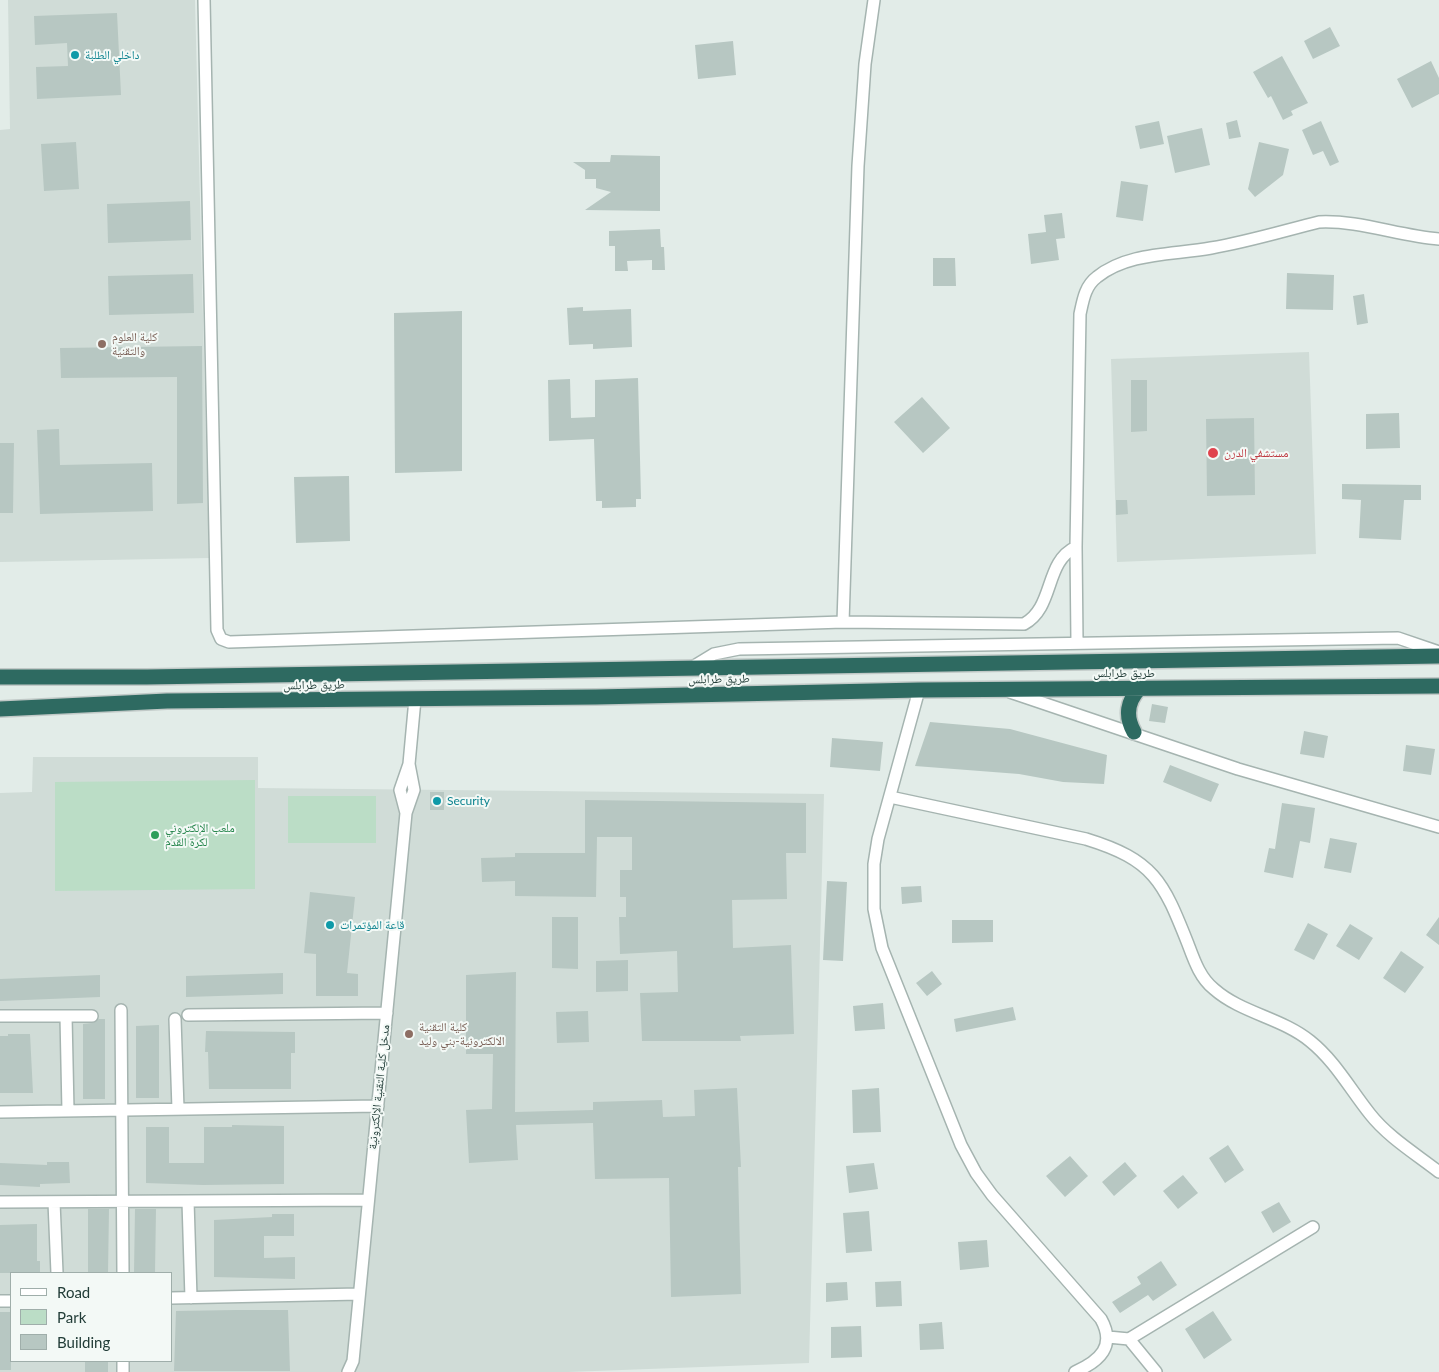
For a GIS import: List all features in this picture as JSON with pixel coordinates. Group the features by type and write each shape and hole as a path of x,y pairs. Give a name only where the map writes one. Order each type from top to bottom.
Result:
{"highway":[{"path":"0,676 147,677 1439,656"},
{"name":"طريق طرابلس","path":"0,709 167,702 596,697 998,688 1439,686"},
{"path":"1134,732 1128,717 1128,709 1130,701 1140,688"}],"street":[{"path":"204,0 217,630 221,639 229,642 843,622 1024,624 1032,620 1041,610 1058,563 1066,553 1076,547"},
{"path":"843,622 858,166 865,64 874,0"},
{"path":"1077,642 1076,547 1080,314 1084,295 1095,278 1113,266 1132,259 1211,248 1319,222 1337,221 1418,238 1439,239"},
{"path":"691,668 706,657 731,650 1077,642 1398,638 1439,652"},
{"path":"998,688 1134,732 1238,769 1439,827"},
{"path":"920,690 878,839 873,889 877,930 889,969 961,1144 976,1173 992,1195 1101,1319 1108,1337 1099,1358 1075,1372"},
{"name":"مدخل كلية التقنية الإلكترونية","path":"348,1372 353,1361 406,813 400,790 409,764 415,699"},
{"path":"890,797 1086,839 1111,847 1144,865 1159,880 1170,898 1196,965 1204,980 1226,998 1290,1028 1308,1039 1327,1055 1370,1114 1387,1132 1439,1172"},
{"path":"121,1010 123,1272"},
{"path":"188,1014 387,1013"},
{"path":"0,1016 92,1016"},
{"path":"66,1016 68,1111"},
{"path":"175,1019 178,1109"},
{"path":"0,1112 378,1106"},
{"path":"0,1202 368,1200"},
{"path":"188,1201 191,1298"},
{"path":"54,1202 57,1272"},
{"path":"1108,1337 1129,1339 1313,1227"},
{"path":"172,1298 359,1294"},
{"path":"1129,1339 1156,1372"}],"shaded area":[{"name":"كلية العلوم والتقنية","path":"8,0 195,0 209,558 0,562 0,130 10,129"},
{"name":"مستشفي الدرن","path":"1309,352 1316,554 1117,562 1111,359"},
{"name":"كلية التقنية الالكترونية-بني وليد","path":"33,757 258,757 258,788 824,794 809,1363 568,1372 0,1372 0,793 32,792"}],"green space":[{"name":"ملعب الإلكتروني لكرة القدم","path":"255,780 255,889 55,891 55,782"},
{"path":"288,796 376,796 376,843 288,843"}],"building":[{"name":"داخلي الطلبة","path":"117,13 121,95 37,99 36,67 68,66 67,43 35,45 34,16"},
{"path":"1330,27 1340,46 1313,59 1304,41"},
{"path":"733,41 736,75 698,79 695,45"},
{"path":"1282,56 1308,103 1291,111 1293,115 1283,120 1271,96 1268,98 1253,72"},
{"path":"1431,61 1439,78 1439,94 1412,108 1397,79"},
{"path":"1237,120 1241,137 1229,139 1226,123"},
{"path":"1159,121 1164,144 1140,149 1135,126"},
{"path":"1321,121 1339,162 1330,166 1323,151 1313,155 1302,130"},
{"path":"1202,128 1210,165 1175,173 1167,136"},
{"path":"76,142 79,189 44,191 41,144"},
{"path":"1259,142 1289,149 1283,175 1255,197 1248,189"},
{"path":"611,155 660,156 660,211 585,210 611,192 596,188 596,179 585,179 585,170 573,162 610,162"},
{"path":"1121,181 1148,185 1143,221 1116,217"},
{"path":"190,201 191,240 108,243 107,204"},
{"path":"1062,213 1065,238 1056,239 1059,260 1031,264 1028,234 1046,232 1044,215"},
{"path":"660,229 661,247 664,247 665,270 652,270 652,260 627,261 628,271 615,271 615,246 609,246 609,231"},
{"path":"933,258 955,258 956,286 933,286"},
{"path":"1287,273 1334,275 1333,310 1286,309"},
{"path":"193,274 194,313 109,315 108,276"},
{"path":"1364,294 1368,323 1357,325 1353,296"},
{"path":"583,307 583,311 631,309 632,347 593,349 593,344 569,345 567,308"},
{"path":"462,311 462,471 395,473 394,313"},
{"path":"202,346 203,503 177,504 177,377 61,378 60,348"},
{"path":"638,378 641,499 636,499 636,507 602,508 602,501 596,501 594,439 549,441 548,380 570,379 571,418 595,417 595,380"},
{"path":"1131,380 1147,380 1147,431 1131,432"},
{"path":"922,397 950,428 923,453 894,422"},
{"path":"1399,413 1400,448 1366,449 1366,414"},
{"path":"1254,418 1255,495 1207,496 1206,419"},
{"path":"59,429 60,465 152,463 153,511 40,514 37,430"},
{"path":"0,443 14,443 13,513 0,513"},
{"path":"349,476 350,541 296,543 294,477"},
{"path":"1342,484 1421,485 1421,500 1404,500 1401,540 1359,538 1361,500 1342,499"},
{"path":"1116,500 1127,500 1128,514 1116,515"},
{"path":"1152,704 1168,707 1165,723 1149,721"},
{"path":"930,722 1010,729 1107,755 1104,784 1063,782 1019,774 915,766"},
{"path":"1304,731 1328,736 1324,758 1300,754"},
{"path":"832,738 883,742 880,771 830,767"},
{"path":"1406,745 1435,749 1431,775 1403,771"},
{"path":"1170,765 1219,784 1211,802 1163,782"},
{"name":"Security","path":"430,792 444,792 444,810 430,810"},
{"path":"585,800 806,803 806,853 786,853 787,899 732,900 733,948 791,945 794,1034 740,1036 741,1041 642,1041 640,993 678,992 677,951 620,954 619,917 626,917 626,897 620,897 620,870 632,870 632,837 597,837 596,897 515,896 515,881 482,882 481,858 515,857 515,853 585,853"},
{"path":"1282,803 1315,808 1310,843 1300,841 1293,878 1264,872 1269,848 1275,849"},
{"path":"1330,838 1357,843 1351,873 1324,868"},
{"path":"827,881 847,882 843,961 823,960"},
{"path":"921,886 922,902 902,904 901,887"},
{"name":"قاعة المؤتمرات","path":"310,892 355,897 347,973 358,974 358,996 316,996 316,954 304,953"},
{"path":"552,917 578,917 578,969 552,968"},
{"path":"1439,917 1439,945 1426,935"},
{"path":"952,920 993,920 993,942 952,943"},
{"path":"1308,923 1328,934 1314,960 1294,950"},
{"path":"1350,924 1373,938 1359,960 1336,946"},
{"path":"1401,951 1424,967 1405,993 1383,978"},
{"path":"628,960 628,991 596,992 596,961"},
{"path":"932,971 942,984 927,996 916,983"},
{"path":"516,972 515,1112 593,1110 593,1102 662,1100 663,1117 695,1116 694,1090 737,1088 741,1167 738,1167 741,1294 671,1297 669,1178 595,1179 593,1123 516,1125 518,1160 469,1163 466,1110 492,1109 493,1054 466,1054 466,975"},
{"path":"283,973 283,994 186,997 186,976"},
{"path":"100,975 100,997 0,1001 0,979"},
{"path":"883,1003 885,1029 855,1031 853,1006"},
{"path":"1013,1007 1016,1020 956,1032 954,1019"},
{"path":"588,1011 589,1042 557,1043 556,1012"},
{"path":"99,1019 105,1019 105,1099 83,1099 83,1024 92,1023"},
{"path":"159,1025 159,1098 136,1098 136,1026"},
{"path":"206,1031 295,1032 295,1053 291,1053 291,1089 209,1089 208,1052 205,1052"},
{"path":"8,1034 30,1034 33,1093 0,1093 0,1036 8,1036"},
{"path":"879,1088 881,1132 853,1133 852,1090"},
{"path":"232,1125 284,1126 284,1184 203,1185 146,1183 146,1127 169,1127 169,1163 204,1163 204,1127 232,1127"},
{"path":"1228,1145 1244,1170 1225,1183 1209,1158"},
{"path":"1070,1156 1088,1176 1065,1197 1046,1176"},
{"path":"47,1162 69,1162 70,1183 40,1184 40,1187 0,1185 0,1163 47,1165"},
{"path":"1125,1162 1137,1176 1114,1196 1102,1182"},
{"path":"874,1163 878,1189 849,1193 846,1166"},
{"path":"1183,1175 1198,1193 1178,1209 1163,1191"},
{"path":"1279,1202 1291,1222 1273,1233 1261,1212"},
{"path":"88,1209 109,1209 108,1272 88,1272"},
{"path":"135,1209 156,1209 155,1272 134,1272"},
{"path":"869,1211 872,1251 846,1253 843,1213"},
{"path":"272,1214 294,1214 294,1236 264,1236 264,1258 295,1257 295,1279 214,1277 214,1220 272,1217"},
{"path":"37,1224 37,1261 40,1261 40,1272 0,1273 0,1225"},
{"path":"987,1240 989,1267 960,1270 958,1242"},
{"path":"1161,1261 1177,1285 1153,1301 1148,1295 1120,1313 1112,1302 1141,1284 1137,1277"},
{"path":"901,1281 902,1306 876,1307 875,1282"},
{"path":"847,1282 848,1300 826,1302 826,1283"},
{"path":"288,1310 290,1371 174,1371 176,1311"},
{"path":"1213,1311 1232,1340 1204,1359 1185,1329"},
{"path":"0,1312 10,1312 11,1370 0,1370"},
{"path":"942,1322 944,1349 920,1350 919,1324"},
{"path":"861,1326 862,1357 831,1358 831,1327"},
{"path":"85,1362 108,1362 108,1372 85,1372"}],"place":[{"name":"داخلي الطلبة","path":"75,55"},
{"name":"كلية العلوم والتقنية","path":"102,344"},
{"name":"مستشفي الدرن","path":"1213,453"},
{"name":"Security","path":"437,801"},
{"name":"ملعب الإلكتروني لكرة القدم","path":"155,835"},
{"name":"قاعة المؤتمرات","path":"330,925"},
{"name":"كلية التقنية الالكترونية-بني وليد","path":"409,1034"}]}
